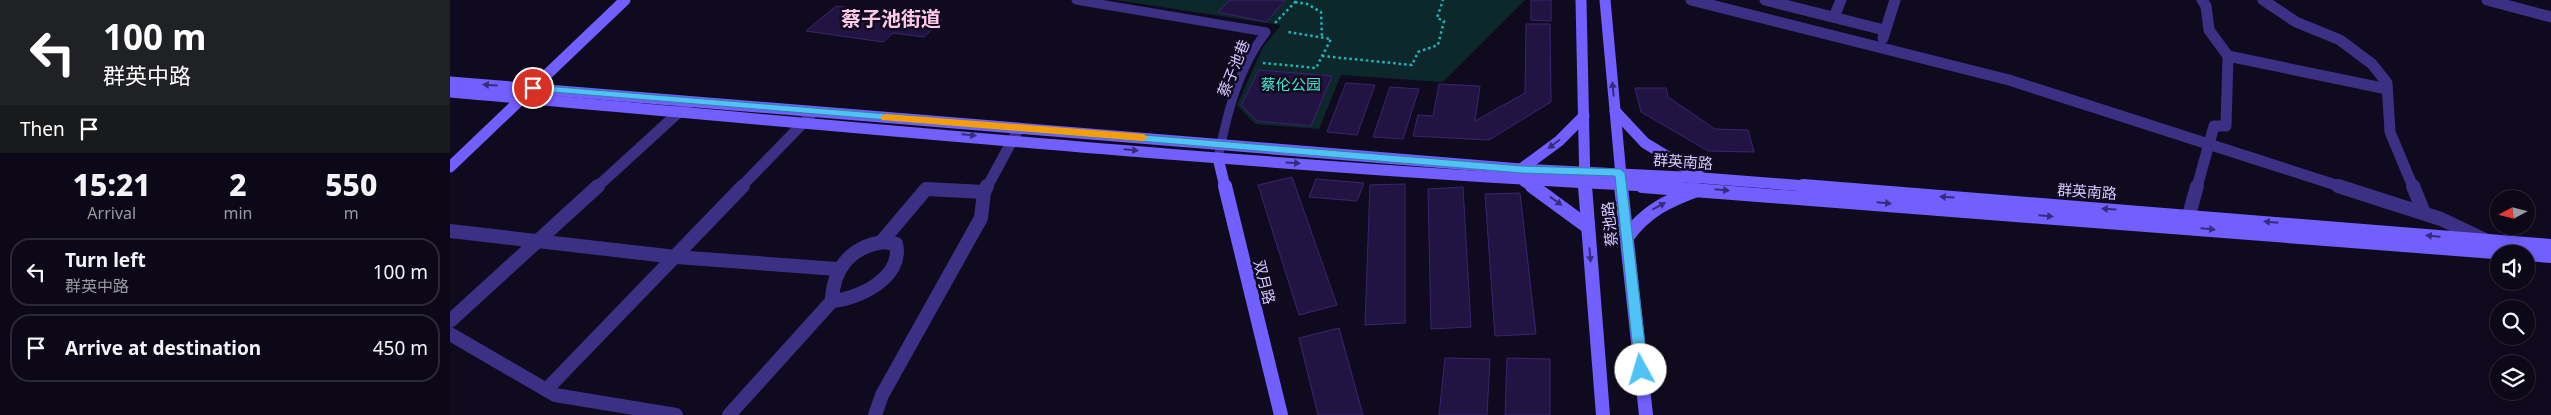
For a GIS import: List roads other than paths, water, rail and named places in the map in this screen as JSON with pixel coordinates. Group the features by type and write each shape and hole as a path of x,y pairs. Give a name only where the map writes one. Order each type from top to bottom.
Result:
{"main road":[{"path":"450,167 616,0"},
{"path":"450,158 625,0"},
{"name":"蔡池路","path":"1581,0 1584,177 1602,415"},
{"name":"蔡池路","path":"1605,0 1620,179 1646,415"},
{"path":"450,82 524,93 680,111 804,122 1220,143 1521,175 1588,227"},
{"path":"450,92 524,93 690,102 816,112 1016,133 1218,158 1521,175 1584,116"},
{"path":"1615,111 1646,143 1703,183 1658,205 1640,218 1627,237"},
{"name":"双月路","path":"1218,158 1281,415"},
{"name":"群英南路","path":"1521,175 1703,183 2189,215 2551,246"},
{"name":"群英南路","path":"1703,183 2490,251"},
{"path":"2535,255 2551,256"}],"street":[{"path":"1695,0 2009,80 2424,213 2486,241"},
{"path":"1765,0 1884,30"},
{"path":"1834,17 1841,0"},
{"path":"1882,48 1884,30 1895,0"},
{"path":"2189,215 2214,126 2226,126 2228,56 2209,30 2206,6 2202,0"},
{"path":"2263,0 2296,22 2340,40 2357,51 2387,83 2390,132 2424,213"},
{"path":"2487,0 2551,17"},
{"path":"2228,56 2387,89"},
{"path":"450,321 690,102"},
{"path":"546,390 804,122 816,112"},
{"path":"875,415 882,395 981,218 984,192 1016,133"},
{"path":"832,301 830,286 836,269 841,262 883,240 926,189 984,192"},
{"path":"450,232 676,257 836,269"},
{"path":"729,415 832,301 846,301 866,291 886,275 898,256 896,244 883,240"},
{"path":"450,334 555,395 676,415"}],"lane":[{"name":"蔡子池巷","path":"1076,0 1266,32 1250,55 1220,143 1218,158"}],"district":[{"name":"蔡子池街道","path":"891,18"}],"park label":[{"name":"蔡伦公园","path":"1291,84"}]}
